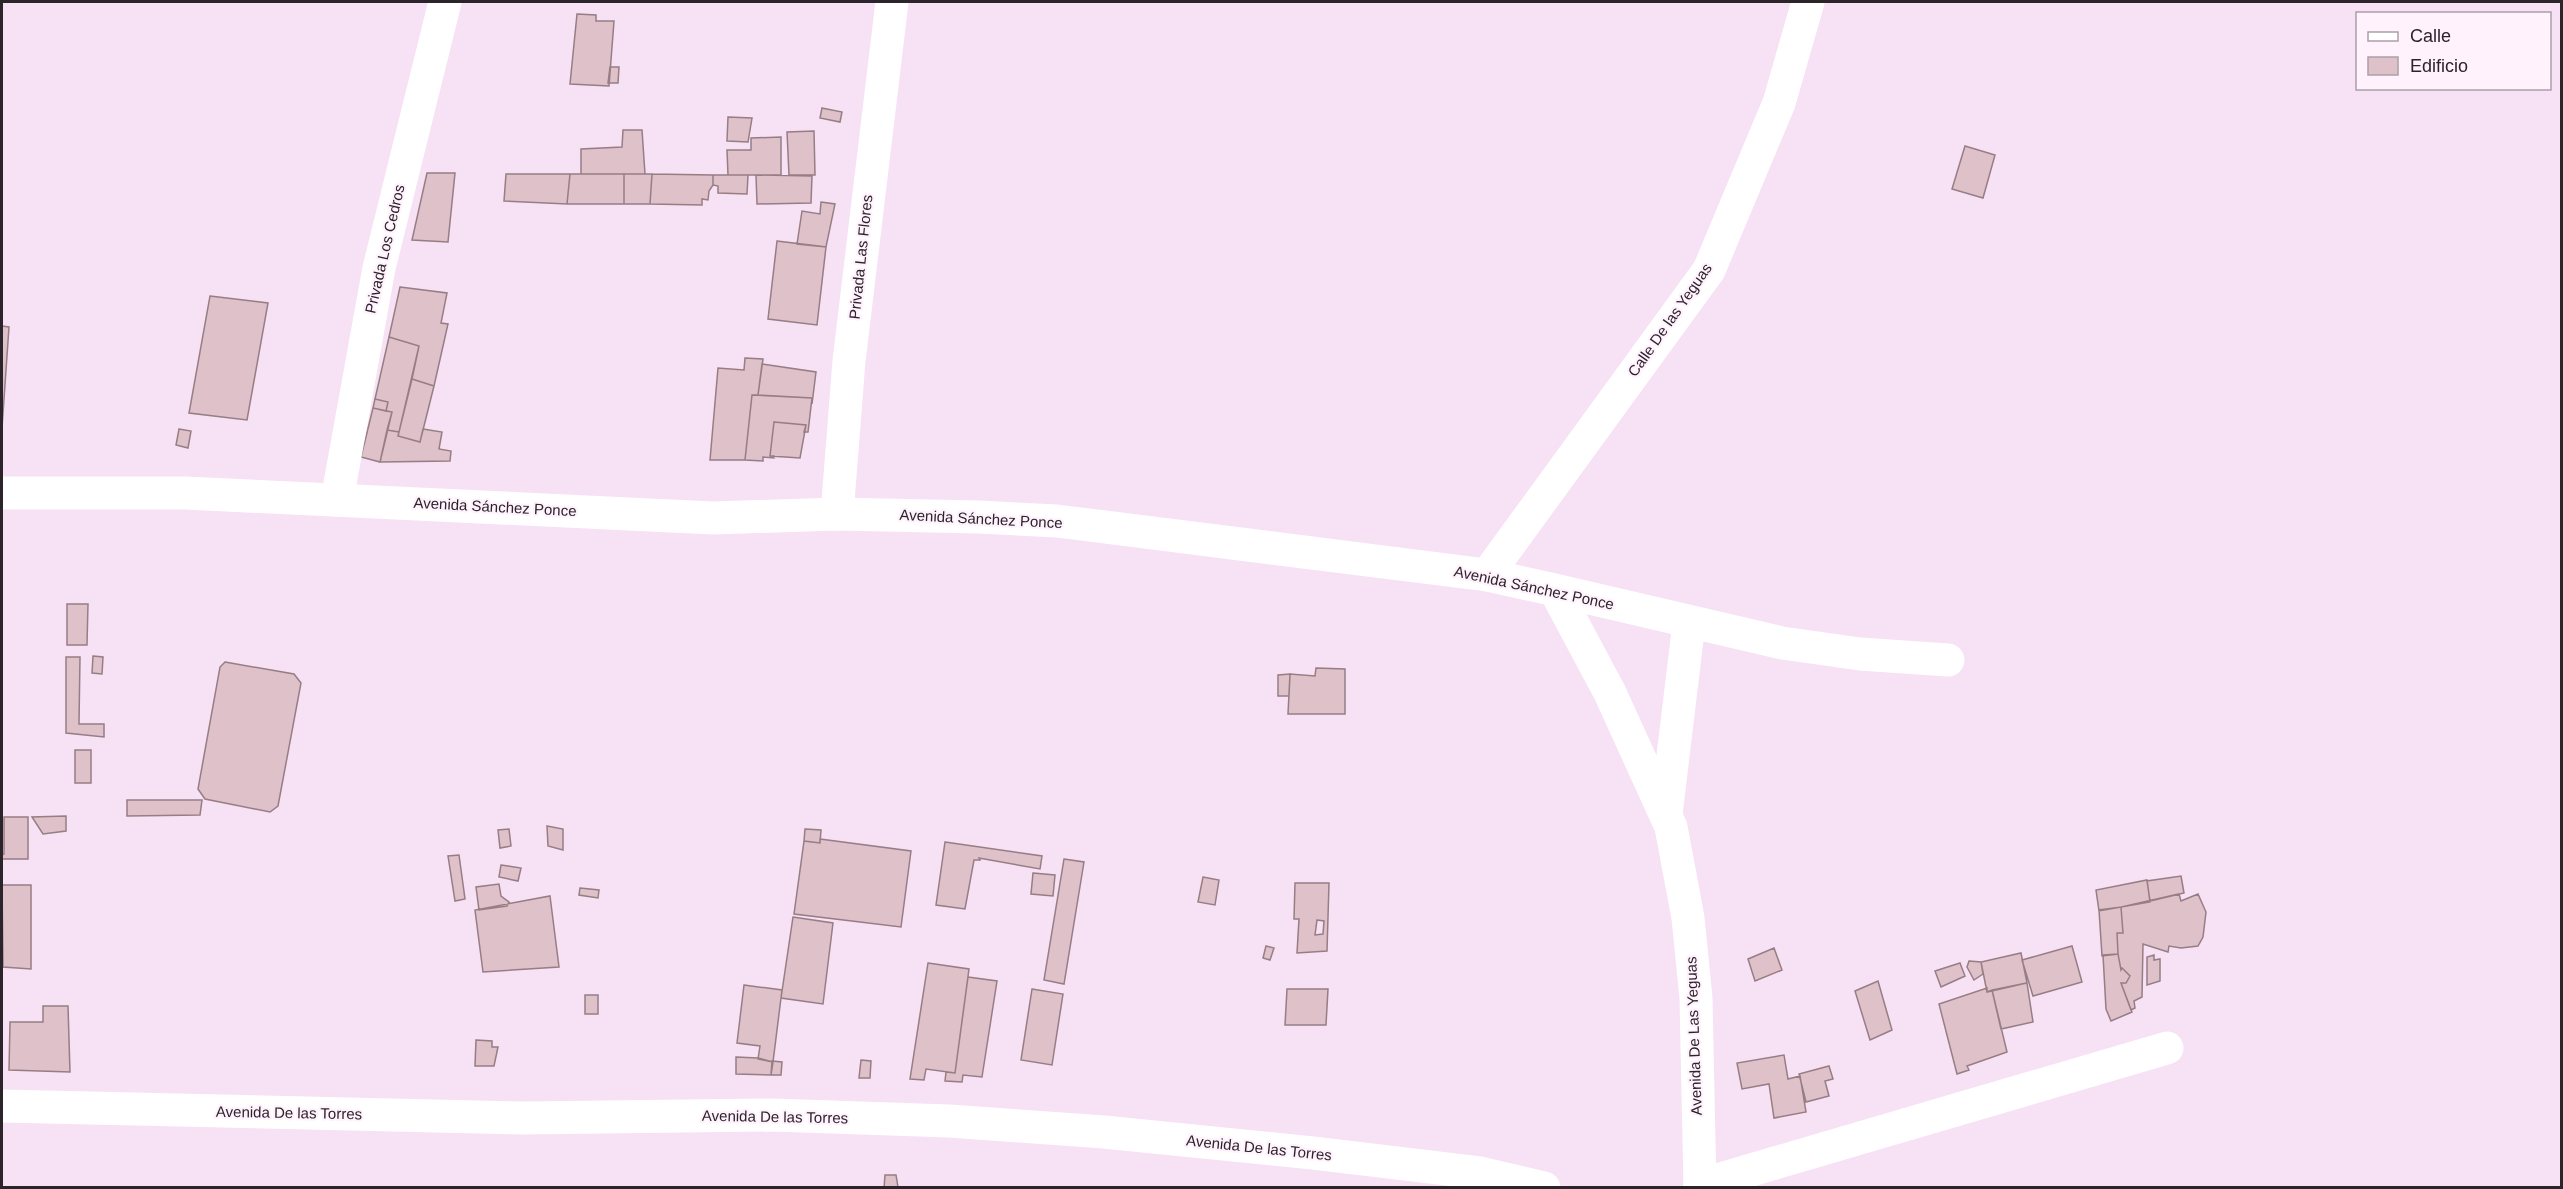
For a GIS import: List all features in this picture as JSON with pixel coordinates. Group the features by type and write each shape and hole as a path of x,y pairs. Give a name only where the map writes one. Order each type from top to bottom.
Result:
{"street":[{"name":"Privada Los Cedros","path":"337,500 379,268 445,2"},
{"name":"Privada Las Flores","path":"837,514 849,361 892,2"},
{"name":"Calle De las Yeguas","path":"1487,575 1709,270 1779,103 1808,2"},
{"name":"Avenida Sánchez Ponce","path":"2,493 185,493 713,518 837,514 1057,521 1487,575 1782,643 1860,654 1948,660"},
{"name":"Avenida De Las Yeguas","path":"1555,590 1610,693 1666,814 1688,918 1696,998 1700,1186"},
{"name":"Avenida De Las Yeguas","path":"1666,814 1689,623"},
{"path":"1700,1186 2167,1048"},
{"name":"Avenida De las Torres","path":"2,1106 524,1118 773,1115 949,1121 1104,1132 1324,1155 1480,1173 1544,1188"}],"building":[{"path":"577,14 596,15 596,21 614,21 609,86 570,84"},
{"path":"610,67 619,67 618,83 608,83"},
{"path":"822,108 842,112 840,122 820,118"},
{"path":"728,117 752,118 748,142 727,141"},
{"path":"623,130 642,130 645,174 581,174 581,149 622,147"},
{"path":"814,131 815,175 789,175 787,132"},
{"path":"781,137 781,175 728,175 727,150 751,150 751,138"},
{"path":"1965,146 1995,155 1983,198 1952,189"},
{"path":"427,173 455,173 448,242 412,240"},
{"path":"506,174 570,174 567,204 504,201"},
{"path":"570,174 624,174 624,204 567,204"},
{"path":"624,174 652,174 650,204 624,204"},
{"path":"652,174 713,175 713,185 709,191 708,200 702,199 702,205 650,204"},
{"path":"713,175 748,175 747,194 718,193 718,186 713,185"},
{"path":"756,175 812,176 811,203 757,204"},
{"path":"821,202 835,204 826,247 797,244 802,211 820,214"},
{"path":"777,241 826,247 817,325 768,319"},
{"path":"400,287 447,293 441,323 448,324 434,386 412,379 419,346 389,337"},
{"path":"210,296 268,303 247,420 189,413"},
{"path":"2,326 9,327 2,428"},
{"path":"389,337 419,346 399,432 387,430 392,412 386,411 388,402 375,399"},
{"path":"745,358 763,359 758,395 752,395 745,460 710,460 718,368 744,370"},
{"path":"762,364 816,372 812,404 812,398 758,395"},
{"path":"412,379 434,386 420,442 398,436"},
{"path":"752,395 812,398 808,432 804,432 806,425 774,422 770,456 774,458 763,457 763,461 745,460"},
{"path":"375,399 388,402 386,411 373,408"},
{"path":"373,408 392,412 380,462 361,457"},
{"path":"774,422 806,425 800,458 770,456"},
{"path":"179,429 191,431 188,448 176,445"},
{"path":"423,429 442,432 439,449 451,451 450,461 380,462 387,430 399,432 398,436 420,442"},
{"path":"67,604 88,604 87,645 67,645"},
{"path":"93,656 103,657 102,674 92,673"},
{"path":"66,657 80,657 79,724 104,724 104,737 66,733"},
{"path":"225,662 294,674 301,683 278,806 270,812 205,799 198,789 220,667"},
{"path":"1316,668 1345,669 1345,714 1288,714 1290,674 1315,676"},
{"path":"1290,674 1289,696 1278,696 1278,675"},
{"path":"75,750 91,750 91,783 75,783"},
{"path":"127,800 202,800 200,815 127,816"},
{"path":"66,816 66,831 43,834 32,817"},
{"path":"4,817 28,817 28,859 2,859"},
{"path":"547,826 563,829 563,850 548,846"},
{"path":"509,829 511,846 500,848 498,830"},
{"path":"805,829 821,830 820,843 804,841"},
{"path":"820,839 911,851 901,927 794,914 804,841 820,843"},
{"path":"945,842 1042,856 1040,869 979,858 980,860 974,860 965,909 936,905"},
{"path":"459,855 465,899 455,901 448,856"},
{"path":"1064,859 1084,862 1064,984 1044,980"},
{"path":"501,865 521,868 518,881 499,877"},
{"path":"1033,873 1055,875 1053,896 1031,894"},
{"path":"2181,876 2184,893 2150,901 2147,881"},
{"path":"1203,877 1219,880 1215,905 1198,902"},
{"path":"2147,880 2150,902 2099,911 2096,890"},
{"path":"1295,883 1329,883 1327,951 1297,953 1299,919 1294,919","holes":["1317,920 1324,921 1323,934 1315,935"]},
{"path":"499,884 501,896 509,902 507,906 479,910 476,887"},
{"path":"2,885 31,885 31,969 3,967"},
{"path":"580,888 599,890 598,898 579,895"},
{"path":"2179,894 2181,901 2198,894 2206,912 2203,937 2198,946 2181,948 2169,946 2168,952 2143,944 2142,997 2134,1001 2135,1008 2131,1010 2121,983 2126,983 2130,976 2122,968 2121,970 2118,954 2117,933 2123,933 2121,907"},
{"path":"550,896 559,967 483,972 475,910"},
{"path":"2121,907 2123,933 2117,933 2118,954 2102,956 2099,910"},
{"path":"793,917 833,923 823,1004 781,998"},
{"path":"1266,946 1274,948 1270,960 1263,958"},
{"path":"2072,946 2082,982 2033,996 2022,960"},
{"path":"1774,948 1782,970 1755,981 1748,959"},
{"path":"2021,953 2027,983 1987,992 1981,962"},
{"path":"2118,954 2121,970 2122,968 2130,976 2126,983 2121,983 2132,1012 2111,1021 2106,1009 2103,955"},
{"path":"2154,955 2154,960 2160,959 2160,981 2147,985 2147,957"},
{"path":"1969,961 1981,962 1983,974 1974,980 1967,967"},
{"path":"928,963 969,969 955,1073 926,1069 924,1080 910,1079"},
{"path":"1960,963 1965,976 1941,987 1935,971"},
{"path":"968,977 997,981 982,1077 963,1075 962,1082 945,1081 946,1072 955,1073"},
{"path":"1878,981 1892,1030 1870,1040 1855,991"},
{"path":"2027,983 2033,1022 2001,1029 1992,990"},
{"path":"744,985 782,990 773,1062 758,1059 760,1046 737,1043"},
{"path":"1987,988 1987,992 1992,990 2007,1052 1967,1066 1969,1070 1957,1074 1939,1004"},
{"path":"1032,989 1063,994 1052,1065 1021,1060"},
{"path":"1287,989 1328,989 1326,1025 1285,1025"},
{"path":"585,995 598,995 598,1014 585,1014"},
{"path":"43,1006 68,1006 70,1072 9,1070 10,1022 43,1022"},
{"path":"476,1040 492,1041 492,1047 498,1047 494,1066 475,1066"},
{"path":"1784,1055 1788,1079 1800,1076 1806,1112 1774,1118 1769,1084 1742,1089 1737,1063"},
{"path":"736,1057 758,1058 773,1062 771,1075 736,1074"},
{"path":"861,1060 871,1061 870,1078 859,1078"},
{"path":"772,1061 782,1062 781,1075 771,1075"},
{"path":"1829,1066 1833,1079 1825,1081 1829,1096 1806,1102 1799,1074"},
{"path":"885,1175 896,1175 898,1187 884,1188"}]}
